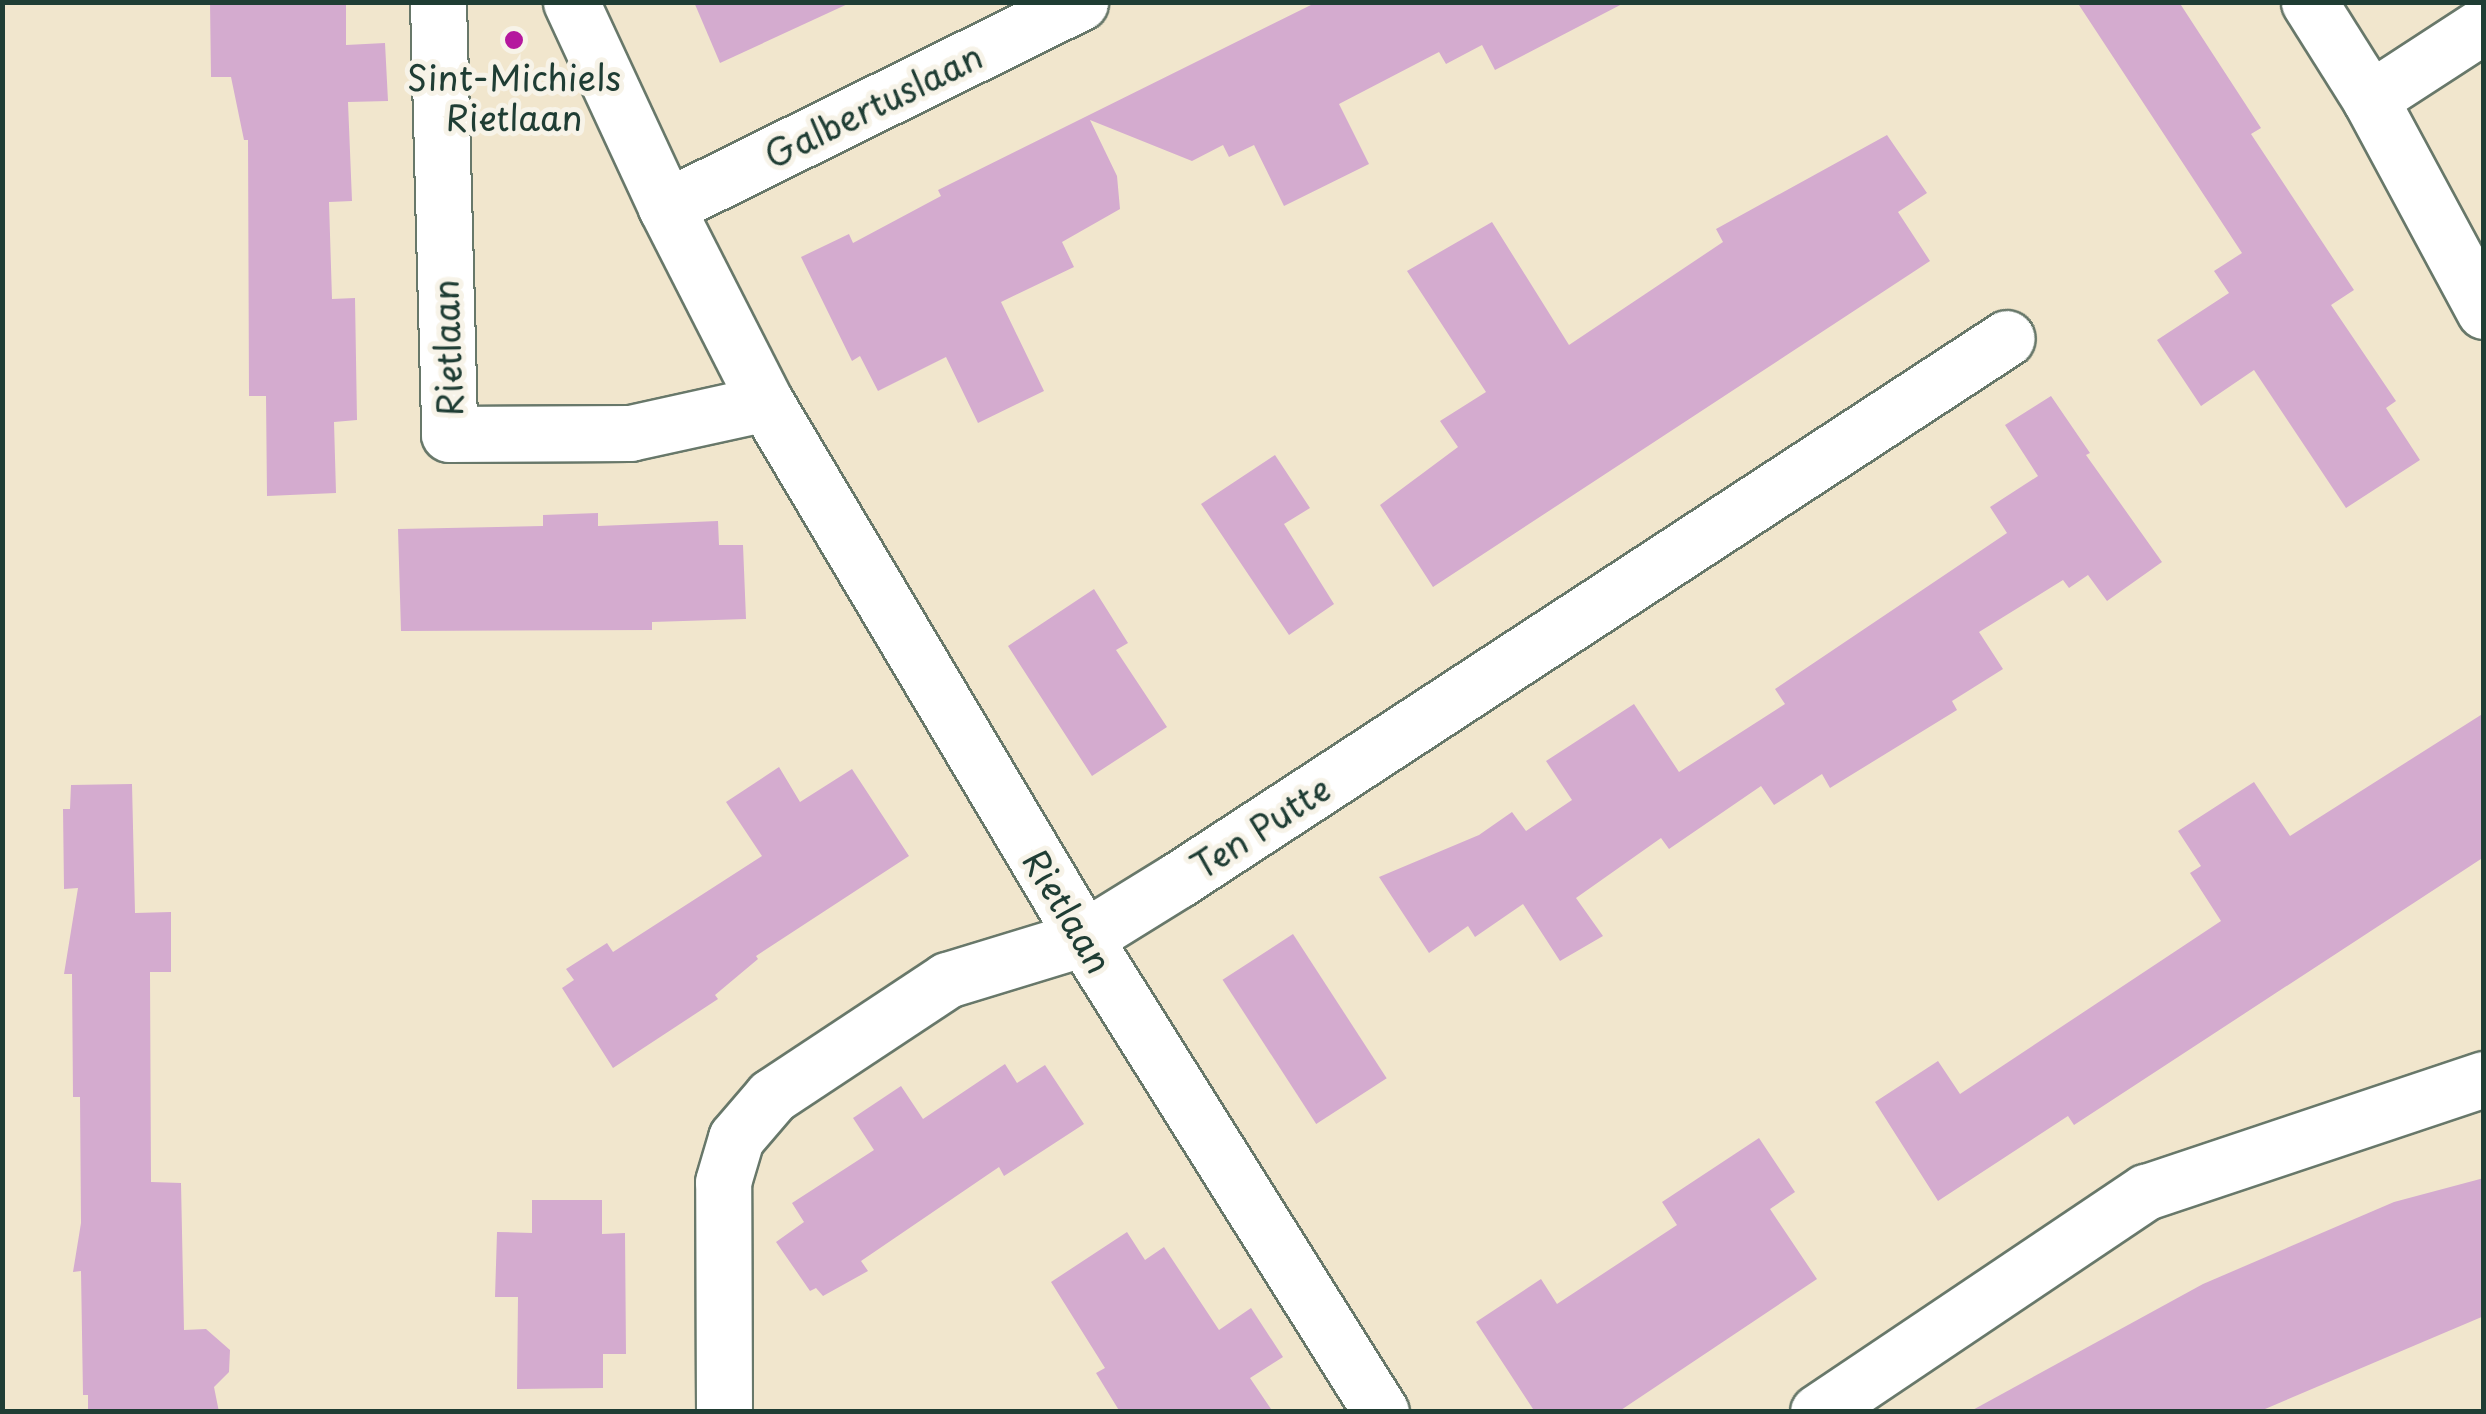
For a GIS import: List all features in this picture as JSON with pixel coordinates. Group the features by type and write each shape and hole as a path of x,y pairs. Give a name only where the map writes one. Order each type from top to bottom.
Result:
{"street":[{"name":"Rietlaan","path":"438,2 449,434 630,433 766,404"},
{"name":"Rietlaan","path":"570,2 666,207 766,404 1084,938 1382,1412"},
{"name":"Galbertuslaan","path":"666,207 1080,2"},
{"path":"2309,2 2370,99 2484,311"},
{"path":"2370,99 2484,25"},
{"name":"Ten Putte","path":"724,1412 721,1204 728,1161 748,1120 772,1096 947,980 1084,938 2007,338"},
{"path":"1818,1412 2146,1192 2484,1079"}],"building":[{"path":"210,2 346,2 346,45 385,43 388,101 348,102 352,201 329,202 332,299 355,298 357,420 334,422 336,493 267,496 266,396 249,396 248,140 244,140 231,77 211,77"},
{"path":"694,2 852,2 720,63"},
{"path":"1317,2 1626,2 1495,70 1482,45 1446,64 1439,52 1339,104 1369,164 1284,206 1254,145 1229,157 1223,145 1192,161 1090,120 1117,176 1120,209 1062,242 1074,267 1001,302 1044,391 978,423 946,357 878,391 860,356 852,361 801,257 849,234 853,243 941,196 938,190"},
{"path":"2077,2 2179,2 2261,128 2251,134 2354,290 2331,305 2396,401 2386,408 2420,460 2346,508 2254,370 2201,406 2157,340 2229,293 2214,271 2242,253"},
{"path":"1887,135 1927,193 1898,212 1930,261 1433,587 1380,505 1458,447 1440,421 1486,392 1407,271 1492,222 1569,345 1723,242 1716,229"},
{"path":"2051,396 2090,453 2086,455 2162,562 2107,601 2088,575 2069,588 2063,580 1979,632 2003,669 1952,701 1957,710 1830,788 1822,774 1774,805 1761,786 1669,849 1661,838 1576,898 1603,936 1560,961 1523,904 1475,937 1468,926 1429,953 1379,877 1479,835 1512,812 1526,831 1572,800 1546,761 1634,704 1679,772 1785,704 1775,689 2007,533 1990,507 2038,476 2005,425"},
{"path":"1275,455 1310,508 1284,524 1334,604 1289,635 1201,504"},
{"path":"598,513 598,526 718,521 719,545 743,545 746,619 652,622 652,630 401,631 398,529 543,526 543,515"},
{"path":"1094,589 1128,643 1116,650 1167,727 1092,776 1008,646"},
{"path":"2484,713 2484,857 2074,1125 2068,1116 1938,1201 1875,1102 1938,1061 1960,1094 2221,921 2190,873 2201,866 2178,831 2254,782 2290,836"},
{"path":"779,767 800,802 852,769 909,856 756,956 758,959 715,995 718,999 613,1068 562,988 574,980 566,969 607,943 613,952 762,856 726,802"},
{"path":"132,784 135,913 171,912 171,972 150,972 151,1182 181,1183 184,1330 206,1329 230,1350 229,1372 214,1387 219,1412 88,1412 88,1395 83,1395 81,1271 73,1272 81,1223 80,1097 73,1097 72,974 64,974 78,888 64,889 63,809 70,809 71,785"},
{"path":"1293,934 1387,1078 1316,1124 1223,980"},
{"path":"1005,1064 1017,1083 1045,1065 1084,1124 1004,1176 999,1167 861,1261 868,1271 823,1296 816,1288 810,1291 776,1242 804,1222 792,1203 874,1150 853,1118 901,1086 923,1119"},
{"path":"1759,1138 1795,1192 1770,1209 1817,1279 1618,1412 1535,1412 1476,1322 1541,1279 1557,1304 1677,1225 1662,1202"},
{"path":"2484,1178 2484,1316 2258,1412 1969,1412 2203,1284 2394,1202"},
{"path":"532,1200 602,1200 602,1234 625,1233 626,1354 603,1354 603,1388 517,1389 518,1297 495,1297 497,1232 532,1233"},
{"path":"1127,1232 1145,1260 1164,1247 1219,1330 1251,1308 1283,1357 1250,1378 1273,1412 1120,1412 1096,1373 1105,1368 1051,1282"}],"place":[{"name":"Sint-Michiels Rietlaan","path":"514,40"}]}
